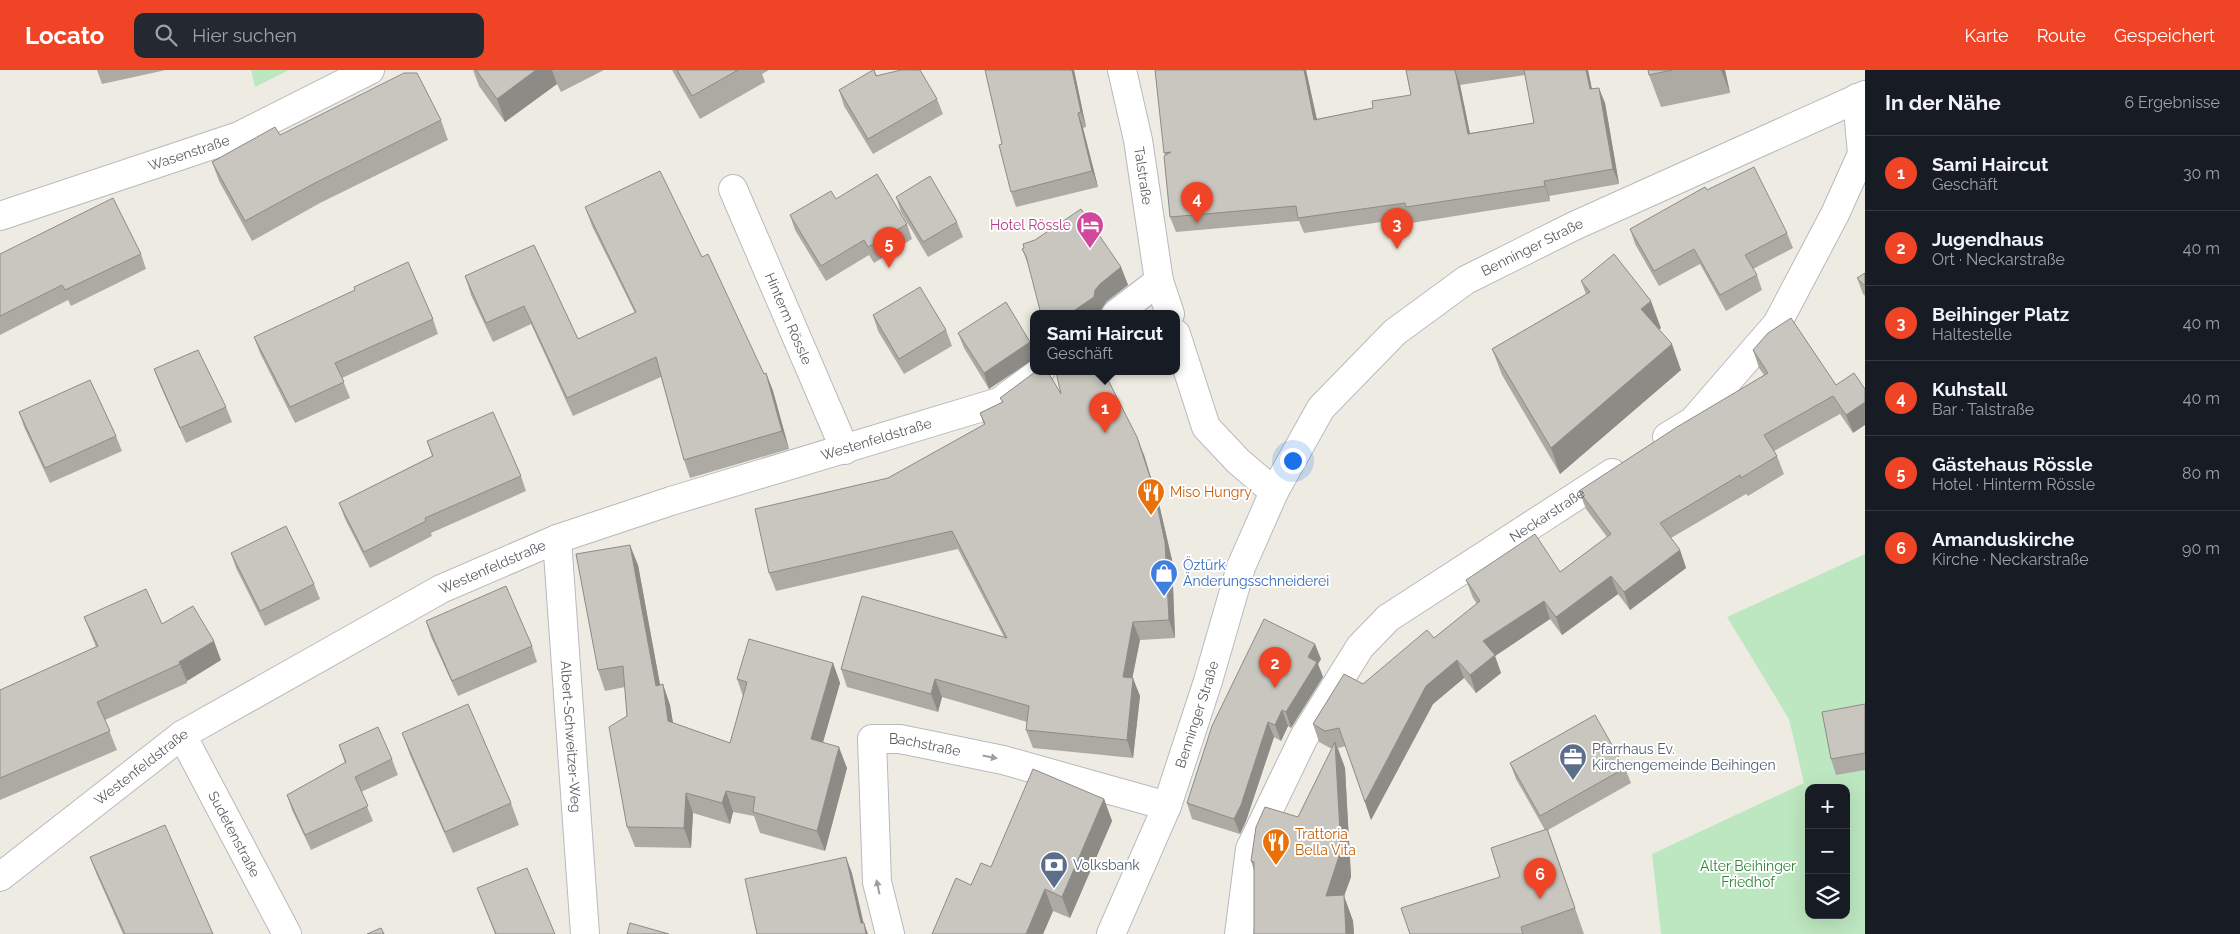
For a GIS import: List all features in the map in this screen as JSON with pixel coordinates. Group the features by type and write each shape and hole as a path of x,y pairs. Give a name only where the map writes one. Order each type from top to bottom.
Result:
{"street":[{"name":"Wasenstraße","path":"0,216 238,136 370,70"},
{"name":"Talstraße","path":"1122,70 1138,140 1159,281"},
{"name":"Neckarstraße","path":"1239,934 1250,849 1304,737 1360,648 1388,618 1693,421 1777,324 1835,214 1862,154 1861,97"},
{"name":"Benninger Straße","path":"1111,934 1167,806 1208,681 1241,567 1274,492 1321,408 1395,332 1466,280 1574,226 1861,97"},
{"name":"Hinterm Rössle","path":"733,189 845,450"},
{"path":"1121,310 1159,281 1169,310"},
{"path":"1180,346 1206,427 1238,462 1274,492"},
{"name":"Westenfeldstraße","path":"0,877 182,735 441,589 557,539 671,501 999,402 1036,375"},
{"name":"Albert-Schweitzer-Weg","path":"557,539 585,934"},
{"name":"Sudetenstraße","path":"182,735 287,934"},
{"name":"Bachstraße","path":"890,934 877,882 872,740 900,740 1003,760 1167,806"}],"green space":[{"path":"251,70 289,70 255,87"},
{"name":"Alter Beihinger Friedhof","path":"1865,554 1865,934 1661,934 1652,854 1804,783 1789,719 1727,617"}],"building":[{"path":"476,70 536,70 497,99"},
{"path":"677,70 738,70 692,96"},
{"path":"873,70 876,76 901,70 920,70 937,99 868,139 839,90"},
{"path":"985,70 1072,70 1081,112 1078,113 1092,171 1011,192 999,145 1002,144"},
{"path":"1155,70 1304,70 1314,120 1373,108 1372,101 1411,95 1406,70 1455,70 1468,134 1534,123 1524,70 1586,70 1590,89 1599,88 1613,169 1544,181 1545,186 1406,207 1405,203 1298,218 1296,206 1170,217 1164,156 1171,152 1164,153"},
{"path":"1648,70 1672,70 1649,75"},
{"path":"404,73 417,73 441,120 313,184 245,221 212,162 275,127 280,135"},
{"path":"1754,167 1787,233 1745,255 1757,275 1720,295 1694,249 1654,271 1630,229 1705,187 1707,190"},
{"path":"660,171 702,257 708,254 764,374 766,373 782,431 684,460 656,357 567,398 524,306 486,323 465,276 534,245 578,339 636,312 585,207"},
{"path":"877,174 907,224 868,247 864,240 821,266 790,215 831,191 836,199"},
{"path":"930,176 957,222 923,242 896,197"},
{"path":"113,198 141,254 65,290 62,285 0,316 0,254"},
{"path":"1081,209 1121,267 1100,284 1095,290 1094,297 1075,310 1040,310 1026,256 1022,249 1024,248 1023,244 1035,240"},
{"path":"1614,254 1651,301 1641,309 1672,344 1551,448 1492,349 1590,292 1581,281"},
{"path":"408,262 433,319 335,363 344,382 290,407 254,337 355,290 354,287"},
{"path":"1865,273 1865,286 1857,278"},
{"path":"920,287 946,330 899,359 873,315"},
{"path":"1006,302 1030,342 984,373 958,333"},
{"path":"1791,318 1836,385 1854,373 1865,389 1865,402 1846,415 1833,396 1764,435 1777,456 1741,478 1740,475 1660,523 1680,550 1624,592 1611,576 1556,617 1544,601 1483,641 1495,655 1470,675 1457,660 1426,686 1365,802 1339,728 1325,731 1313,724 1344,674 1363,684 1427,630 1434,638 1480,601 1466,580 1535,534 1560,572 1611,534 1579,491 1677,427 1768,373 1753,350 1768,333"},
{"path":"198,350 226,407 180,428 154,369"},
{"path":"1031,375 1050,375 1061,394 1057,375 1106,375 1137,437 1153,486 1165,542 1169,620 1133,622 1123,677 1133,678 1127,740 1026,730 1029,706 935,679 931,694 841,669 862,596 1007,638 952,531 769,573 755,509 888,478 985,424 980,413 1003,402 1000,398"},
{"path":"90,380 116,436 45,468 19,412"},
{"path":"493,412 521,476 425,518 426,521 364,552 339,503 433,456 427,441"},
{"path":"286,526 314,584 260,611 231,553"},
{"path":"630,545 656,686 663,684 668,721 730,743 747,682 737,679 749,639 833,663 811,739 839,747 817,831 753,812 755,797 726,791 722,803 686,793 684,828 627,827 609,727 627,716 623,666 598,670 576,554"},
{"path":"506,586 532,646 452,681 426,621"},
{"path":"146,589 162,624 193,606 214,641 179,662 180,664 97,702 110,731 0,778 0,690 98,646 84,617"},
{"path":"1264,619 1315,644 1308,657 1317,662 1286,712 1282,710 1275,725 1268,722 1241,805 1234,819 1187,803 1212,726"},
{"path":"468,704 511,803 445,832 402,733"},
{"path":"1865,704 1865,753 1831,759 1822,712"},
{"name":"Pfarrhaus Ev. Kirchengemeinde Beihingen","path":"1595,715 1625,768 1540,816 1510,763"},
{"path":"378,727 392,759 355,777 368,806 305,835 287,795 346,762 339,745"},
{"path":"1335,742 1341,850 1326,896 1344,895 1346,934 1254,934 1254,862 1251,861 1256,827 1265,807 1298,817"},
{"path":"1033,769 1104,799 1062,897 1045,889 1026,934 932,934 956,878 971,885 981,863 991,867"},
{"path":"165,825 213,934 125,934 90,857"},
{"path":"1547,829 1575,908 1521,927 1523,934 1410,934 1401,908 1500,877 1491,848"},
{"path":"846,857 861,923 864,923 866,934 757,934 745,879"},
{"path":"527,868 555,934 496,934 477,888"},
{"path":"630,923 669,934 627,934"},
{"path":"381,928 384,934 367,934"}],"place":[{"name":"Kuhstall","path":"1197,223"},
{"name":"Hotel Rössle","path":"1090,249"},
{"name":"Beihinger Platz","path":"1397,249"},
{"name":"Gästehaus Rössle","path":"889,268"},
{"name":"Sami Haircut","path":"1105,433"},
{"name":"Miso Hungry","path":"1151,516"},
{"name":"Öztürk Änderungsschneiderei","path":"1164,597"},
{"name":"Jugendhaus","path":"1275,688"},
{"name":"Pfarrhaus Ev. Kirchengemeinde Beihingen","path":"1573,781"},
{"name":"Trattoria Bella Vita","path":"1276,866"},
{"name":"Volksbank","path":"1054,889"},
{"name":"Amanduskirche","path":"1540,899"}]}
